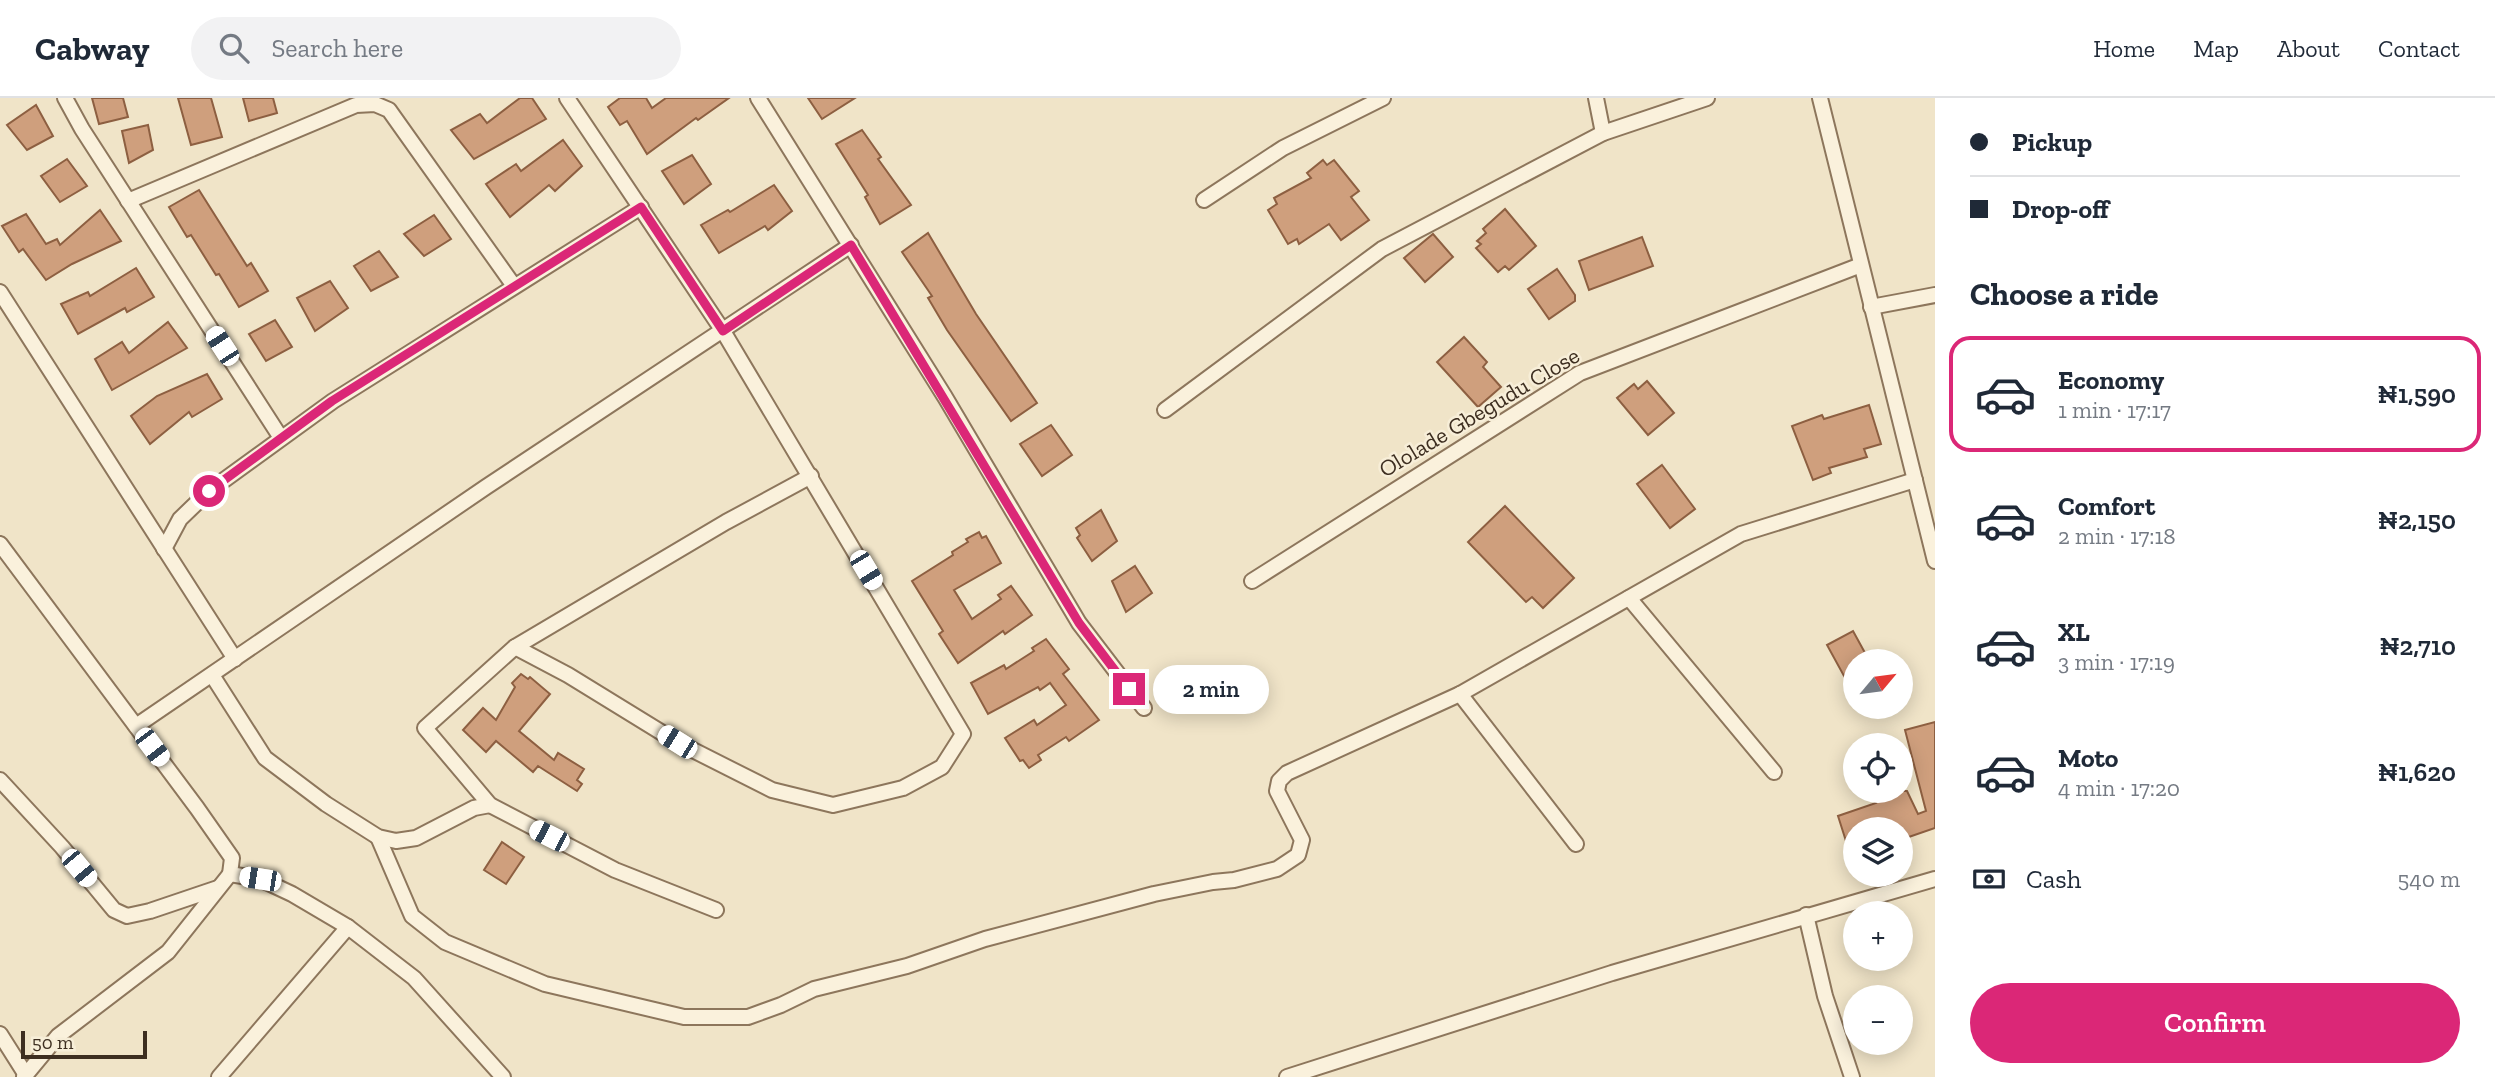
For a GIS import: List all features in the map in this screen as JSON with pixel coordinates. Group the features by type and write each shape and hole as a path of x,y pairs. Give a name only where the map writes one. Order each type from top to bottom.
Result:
{"street":[{"path":"65,98 281,439"},
{"path":"515,647 568,675 677,742 772,790 833,805 903,788 942,766 963,734 723,331 567,98"},
{"path":"758,98 851,245 1079,623 1144,708"},
{"path":"1204,200 1283,148 1383,98"},
{"path":"1596,98 1603,132"},
{"path":"1165,410 1382,249 1603,132 1706,98"},
{"path":"1820,98 1915,480 1929,515 1935,561"},
{"path":"128,201 356,105 375,104 389,110 514,286"},
{"path":"164,549 180,519 209,491 332,401 641,207"},
{"path":"136,726 486,487 851,245"},
{"name":"Ololade Gbegudu Close","path":"1252,580 1580,373 1861,265"},
{"path":"0,292 234,659"},
{"path":"1871,307 1935,295"},
{"path":"716,910 615,870 490,805 425,728 515,647 726,522 811,476"},
{"path":"379,838 412,916 445,943 545,984 684,1017 748,1017 814,989 907,966 997,936 1154,894 1213,881 1234,880 1277,869 1298,855 1302,840 1277,791 1279,781 1287,773 1460,694 1741,534 1915,480"},
{"path":"0,544 232,858 230,874 168,952 58,1036 25,1076 0,1034"},
{"path":"1629,598 1774,772"},
{"path":"212,675 265,758 326,804 379,838 396,841 416,838 474,808 490,805"},
{"path":"1460,694 1576,844"},
{"path":"0,780 62,847 114,910 127,916 219,888"},
{"path":"230,874 260,879 292,894 348,927 414,978 503,1077"},
{"path":"1287,1077 1805,915 1935,879"},
{"path":"1805,915 1825,996 1852,1077"},
{"path":"219,1077 348,927"}],"building":[{"path":"92,98 123,98 128,117 99,124"},
{"path":"178,98 211,98 222,137 191,145"},
{"path":"243,98 273,98 277,113 249,121"},
{"path":"520,98 532,98 546,119 474,159 451,130 480,114 487,123"},
{"path":"620,98 646,98 652,108 666,98 729,98 647,154 627,121 620,125 608,107"},
{"path":"808,98 855,98 822,119"},
{"path":"36,105 53,136 27,150 7,125"},
{"path":"148,125 153,150 129,163 122,131"},
{"path":"862,130 881,157 878,159 911,205 880,224 865,197 868,195 836,144"},
{"path":"563,140 582,166 555,191 549,185 510,217 486,184 516,164 521,171"},
{"path":"692,155 711,184 684,204 662,171"},
{"path":"67,159 87,186 60,202 41,176"},
{"path":"1323,160 1327,165 1334,160 1359,191 1351,197 1369,220 1341,240 1329,224 1299,244 1297,239 1288,244 1268,210 1277,204 1274,198 1311,178 1307,173"},
{"path":"774,185 792,211 768,230 765,226 719,253 701,225 728,210 730,212"},
{"path":"199,190 247,266 251,263 268,291 239,307 219,274 216,275 191,235 187,237 169,207"},
{"path":"1505,209 1536,246 1509,270 1505,266 1498,272 1476,248 1481,244 1477,241 1486,233 1483,229"},
{"path":"100,210 121,241 72,264 46,280 23,249 19,252 2,226 26,214 46,244 57,239 60,245"},
{"path":"434,215 451,239 424,256 404,234"},
{"path":"928,233 976,314 1037,403 1011,421 947,330 928,298 932,296 902,252"},
{"path":"1433,234 1453,257 1425,282 1404,258"},
{"path":"1642,237 1653,266 1589,290 1579,261"},
{"path":"379,251 398,277 371,291 354,266"},
{"path":"136,268 154,297 127,312 125,308 78,334 61,304 88,292 90,296"},
{"path":"1557,269 1575,295 1575,301 1549,319 1528,289"},
{"path":"330,281 348,308 315,331 297,298"},
{"path":"275,320 292,347 266,361 249,334"},
{"path":"168,322 187,348 112,390 95,359 122,342 129,353"},
{"path":"1464,337 1487,362 1483,367 1501,387 1478,407 1437,362"},
{"path":"207,374 222,399 192,417 189,412 150,444 131,416 157,396"},
{"path":"1647,381 1674,413 1648,435 1617,398 1634,384 1638,389"},
{"path":"1869,405 1881,444 1864,449 1867,457 1829,468 1831,473 1813,480 1792,426 1822,415 1824,419"},
{"path":"1051,425 1072,455 1042,476 1020,444"},
{"path":"1662,465 1695,509 1670,528 1637,484"},
{"path":"1505,506 1574,578 1543,608 1532,597 1526,602 1468,542"},
{"path":"1101,510 1117,541 1092,561 1077,538 1080,535 1076,528"},
{"path":"979,532 982,538 986,536 1001,563 954,590 972,619 1001,599 998,595 1011,586 1032,615 1005,634 1003,631 958,663 939,634 943,631 912,581 953,555 952,552 968,542 966,539"},
{"path":"1135,566 1152,593 1126,612 1112,581"},
{"path":"1853,631 1863,649 1843,649 1843,674 1827,645"},
{"path":"1046,639 1069,669 1063,674 1099,720 1069,741 1066,737 1038,755 1041,760 1029,768 1023,760 1020,761 1005,738 1034,720 1037,725 1066,705 1050,683 988,714 971,683 1004,665 1006,669 1034,651 1032,648"},
{"path":"521,674 528,679 530,677 550,694 519,731 554,760 558,753 584,769 577,780 582,784 577,791 538,766 533,772 496,741 486,752 463,730 483,708 496,720 515,687 512,683"},
{"path":"1935,722 1935,828 1913,836 1913,817 1843,817 1843,832 1838,816 1876,803 1913,803 1918,814 1926,811 1913,761 1913,733 1906,733 1905,730"},
{"path":"502,842 524,857 506,884 484,870"}],"route":[{"path":"209,491 332,401 641,207 723,331 851,245 1079,623 1129,689"}]}
